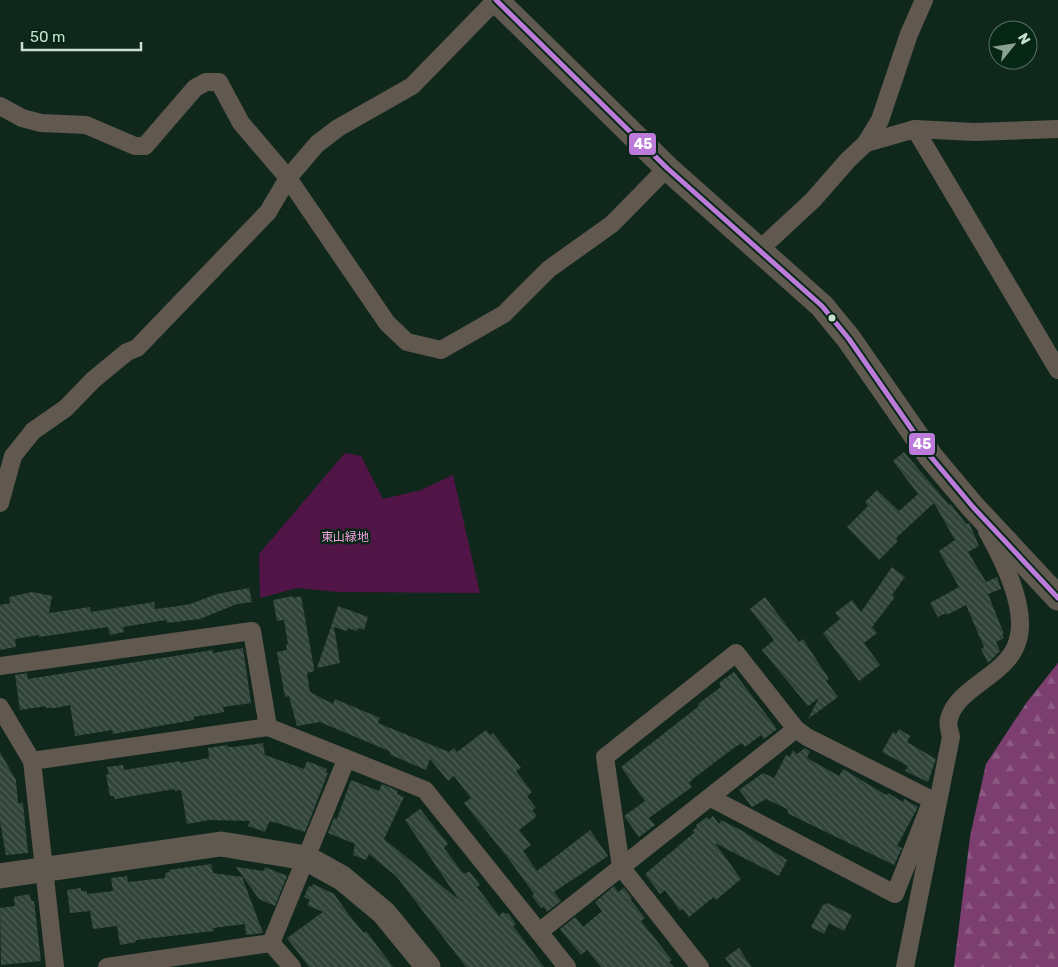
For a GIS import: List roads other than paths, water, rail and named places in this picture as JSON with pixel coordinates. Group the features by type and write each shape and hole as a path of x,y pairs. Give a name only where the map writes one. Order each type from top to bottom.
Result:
{"main road":[{"path":"496,0 667,168 822,306 854,346 931,456 973,507 1058,598"},
{"path":"0,876 221,844 306,858 342,878 384,912 428,967"}],"street":[{"path":"0,503 13,456 33,431 66,408 93,380 127,352 137,348 268,212 288,178 317,144 338,128 412,86 496,0"},
{"path":"758,251 813,200 848,160 866,143 880,120 924,0"},
{"path":"0,106 22,118 41,124 86,125 135,146 145,146 195,88 206,82 218,82 241,123 288,178 388,323 407,342 441,350 504,314 549,269 612,224 667,168"},
{"path":"866,143 915,129 974,132 1058,129"},
{"path":"915,129 1058,370"},
{"path":"905,967 951,737 948,720 957,702 1011,657 1018,642 1019,629 1012,586 1004,564 973,507"},
{"path":"0,666 252,631 268,727"},
{"path":"700,967 622,868 605,757 736,653 796,729 807,737 932,800 896,894 711,798"},
{"path":"0,707 32,761 55,967"},
{"path":"32,761 268,727 346,760 425,790 567,967"},
{"path":"540,932 796,729"},
{"path":"271,943 346,760"},
{"path":"107,967 162,963 271,943"},
{"path":"271,943 292,967"}],"park label":[{"name":"東山緑地","path":"345,537"}]}
